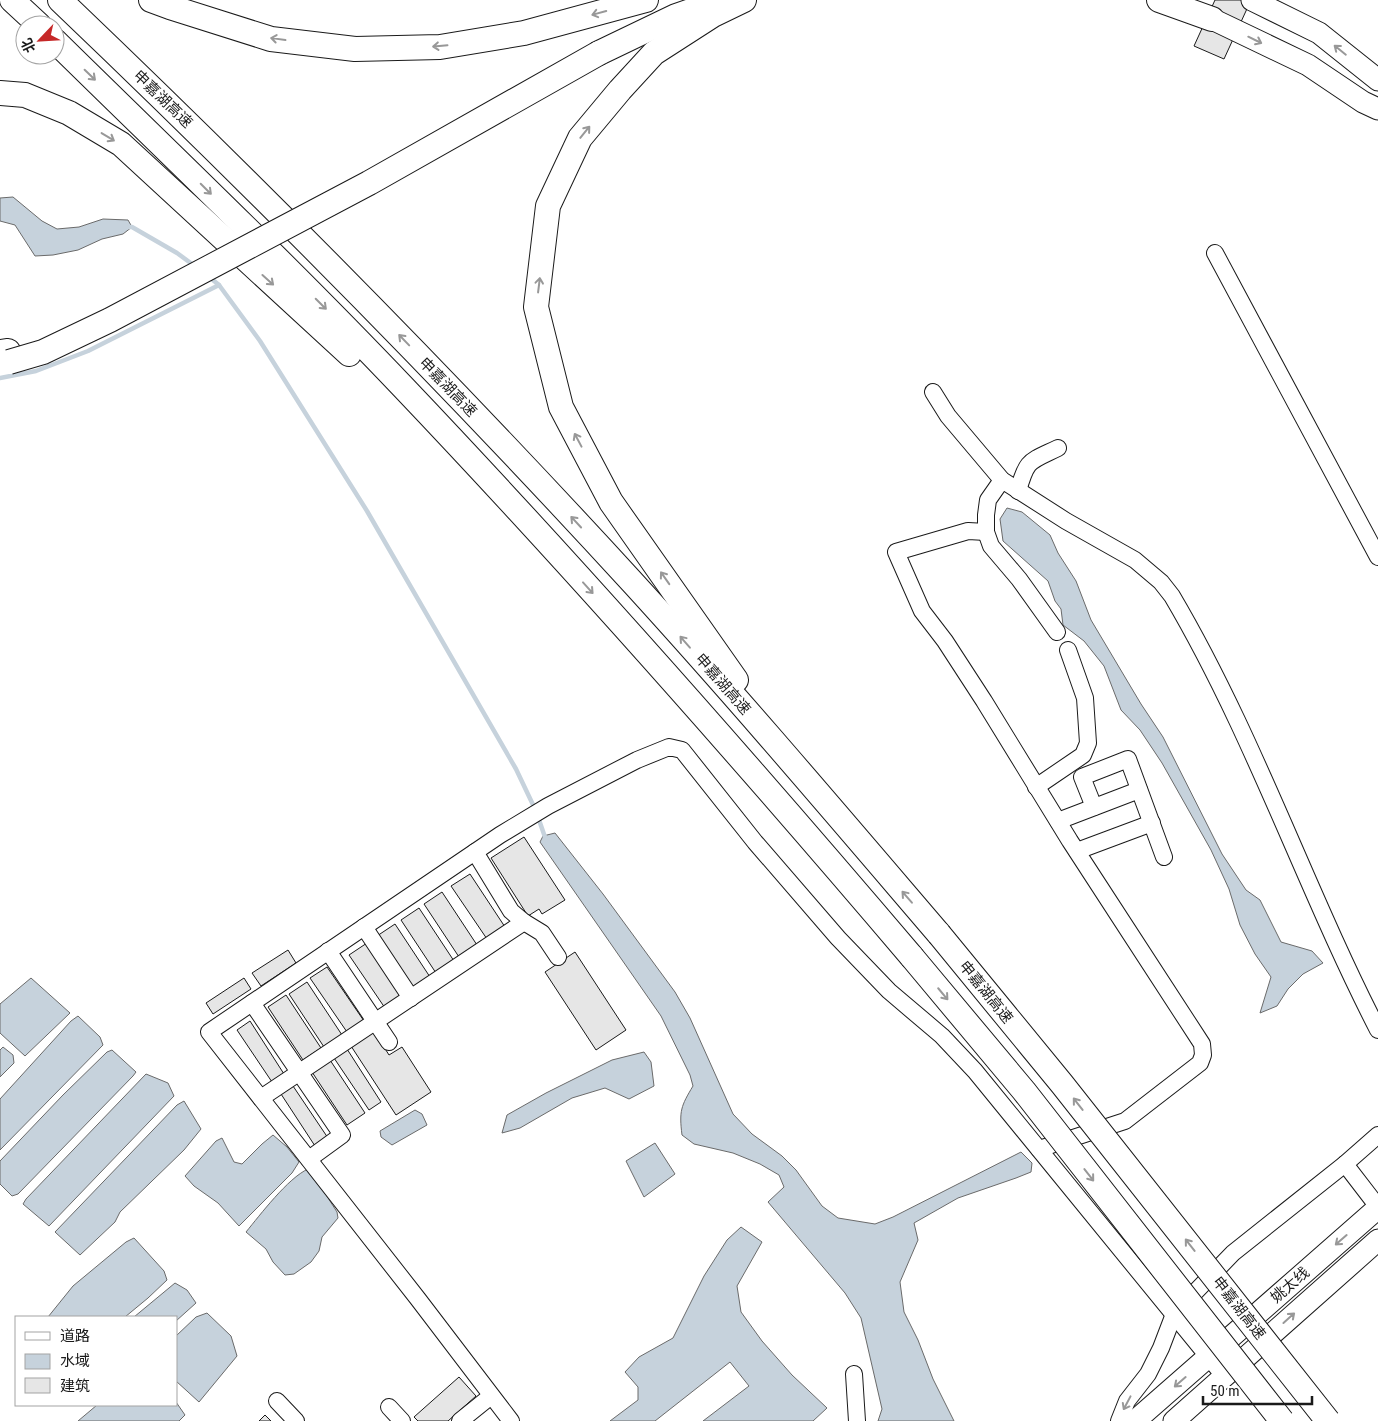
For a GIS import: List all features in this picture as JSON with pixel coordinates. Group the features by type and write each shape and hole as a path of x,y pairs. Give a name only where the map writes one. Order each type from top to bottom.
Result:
{"highway":[{"path":"12,0 28,15"},
{"name":"申嘉湖高速","path":"60,0 156,91 359,293 634,584 803,775 938,934 1068,1092 1328,1421"},
{"path":"151,0 170,8 271,38 355,49 440,47 524,33 646,0"},
{"path":"4,357 96,315 597,49 640,21 693,0"},
{"path":"597,49 676,16 725,0"},
{"path":"744,0 713,15 654,53 580,138 548,206 536,307 561,407 611,502 803,775"},
{"path":"1159,0 1212,18"},
{"path":"65,51 401,385 510,500 777,798 1024,1091 1282,1421"},
{"path":"0,93 25,95 69,113 121,144 510,500"}],"main road":[{"path":"1252,0 1319,33 1378,80"},
{"path":"1212,18 1308,65 1363,102 1378,109"},
{"name":"姚太线","path":"1135,1421 1378,1207"},
{"name":"姚太线","path":"1174,1421 1378,1240"}],"street":[{"path":"1215,253 1378,557"},
{"path":"933,392 948,416 1002,480 1066,521 1135,560 1161,582 1172,596 1232,707 1378,1030"},
{"path":"1018,491 1023,473 1029,462 1058,448"},
{"path":"1002,480 988,500 986,532 991,546 1024,586 1057,632"},
{"path":"986,532 968,531 896,552 922,611 945,641 984,701 1036,787 1202,1044 1203,1055 1200,1063 1125,1121 1039,1150"},
{"path":"1036,787 1083,754 1088,743 1085,698 1068,650"},
{"path":"511,1421 209,1032 475,852 548,806 638,760 669,747 682,750 755,842 838,938 890,991 942,1036 975,1071 1224,1376"},
{"path":"1094,807 1082,777 1128,759 1164,857"},
{"path":"1058,821 1139,790"},
{"path":"1077,851 1152,823"},
{"path":"475,852 511,911 542,933 558,957"},
{"path":"261,1098 524,922"},
{"path":"364,927 411,998"},
{"path":"328,951 389,1042"},
{"path":"252,1003 342,1135 309,1159"},
{"path":"1119,1421 1127,1401 1148,1374 1161,1348 1174,1314 1234,1253 1345,1164 1378,1135"},
{"path":"1345,1164 1378,1207"},
{"path":"854,1374 857,1421"},
{"path":"460,1421 491,1396"},
{"path":"277,1402 296,1421"},
{"path":"389,1407 402,1421"}],"water":[{"path":"13,197 42,221 57,229 79,227 103,219 128,220 132,227 123,234 102,239 78,250 35,256 15,225 0,221 0,198"},
{"path":"1007,508 1022,512 1050,535 1058,553 1076,581 1091,620 1163,737 1222,854 1246,890 1260,900 1281,942 1312,951 1323,963 1303,974 1288,989 1277,1006 1260,1013 1271,977 1255,954 1240,925 1229,889 1211,850 1162,763 1140,730 1121,710 1104,666 1084,641 1063,625 1061,609 1055,601 1048,581 1003,541 1000,519"},
{"path":"555,833 603,894 675,992 690,1018 733,1114 752,1134 782,1156 796,1170 822,1206 838,1218 875,1224 893,1217 1021,1152 1032,1163 1031,1172 958,1198 914,1223 918,1240 900,1282 904,1312 918,1340 933,1379 954,1421 878,1421 882,1409 861,1318 845,1293 768,1202 784,1187 779,1175 760,1164 733,1153 694,1144 682,1135 682,1109 693,1086 690,1075 661,1016 540,842 543,836"},
{"path":"31,978 70,1013 25,1056 0,1033 0,1004"},
{"path":"78,1016 100,1037 103,1045 0,1150 0,1099 71,1021"},
{"path":"3,1047 13,1055 14,1063 0,1077 0,1050"},
{"path":"112,1050 136,1072 18,1194 12,1196 0,1184 0,1161 63,1095 107,1052"},
{"path":"644,1052 651,1062 654,1086 629,1099 605,1088 572,1098 520,1128 502,1133 507,1115 612,1060"},
{"path":"146,1074 168,1083 174,1096 49,1226 23,1204 26,1199"},
{"path":"184,1101 201,1129 184,1150 120,1212 115,1222 80,1255 55,1232 177,1105"},
{"path":"415,1110 422,1114 427,1125 392,1145 381,1137 380,1131"},
{"path":"273,1135 287,1147 299,1162 292,1173 239,1226 218,1203 194,1186 185,1176 216,1141 222,1138 234,1162 242,1164"},
{"path":"655,1143 675,1174 644,1197 626,1161"},
{"path":"308,1169 337,1212 338,1218 322,1237 319,1251 311,1262 294,1274 285,1275 273,1262 266,1249 246,1232 283,1188"},
{"path":"741,1227 762,1242 737,1286 741,1312 762,1341 792,1375 827,1408 813,1421 703,1421 749,1386 730,1362 655,1421 610,1421 638,1400 638,1387 625,1372 639,1357 673,1338 704,1276 727,1240"},
{"path":"134,1238 164,1271 167,1280 126,1316 49,1316 73,1286 126,1242"},
{"path":"175,1283 187,1290 196,1303 178,1319 178,1316 135,1316"},
{"path":"207,1313 231,1336 237,1356 199,1402 178,1383 178,1334 196,1317"},
{"path":"178,1405 185,1415 179,1421 78,1421 96,1406"}],"building":[{"path":"1215,0 1251,0 1224,59 1194,46"},
{"path":"524,837 565,900 542,914 539,909 528,916 491,858"},
{"path":"470,874 505,927 487,939 451,886"},
{"path":"442,892 477,945 459,957 424,904"},
{"path":"419,908 454,961 436,973 401,920"},
{"path":"395,924 430,977 412,989 377,936"},
{"path":"367,943 403,996 385,1008 349,955"},
{"path":"288,950 296,963 261,986 252,973"},
{"path":"575,952 626,1030 596,1050 545,972"},
{"path":"327,967 364,1021 347,1032 310,978"},
{"path":"244,978 251,989 213,1014 206,1003"},
{"path":"307,982 342,1035 324,1047 289,994"},
{"path":"286,995 321,1048 303,1060 268,1007"},
{"path":"250,1021 284,1074 272,1082 237,1030"},
{"path":"374,1031 389,1055 402,1047 431,1092 396,1115 351,1046"},
{"path":"347,1049 381,1102 369,1110 334,1058"},
{"path":"330,1060 365,1113 347,1125 312,1072"},
{"path":"293,1086 328,1138 315,1146 281,1094"},
{"path":"459,1377 476,1396 448,1421 418,1421 414,1417"},
{"path":"265,1415 271,1421 259,1421"}],"waterway":[{"path":"128,227 132,227 177,253 196,267"},
{"path":"208,276 219,285 260,341 367,511 516,769 535,809"},
{"path":"0,378 36,371 88,351 219,285"},
{"path":"538,817 546,840"}]}
